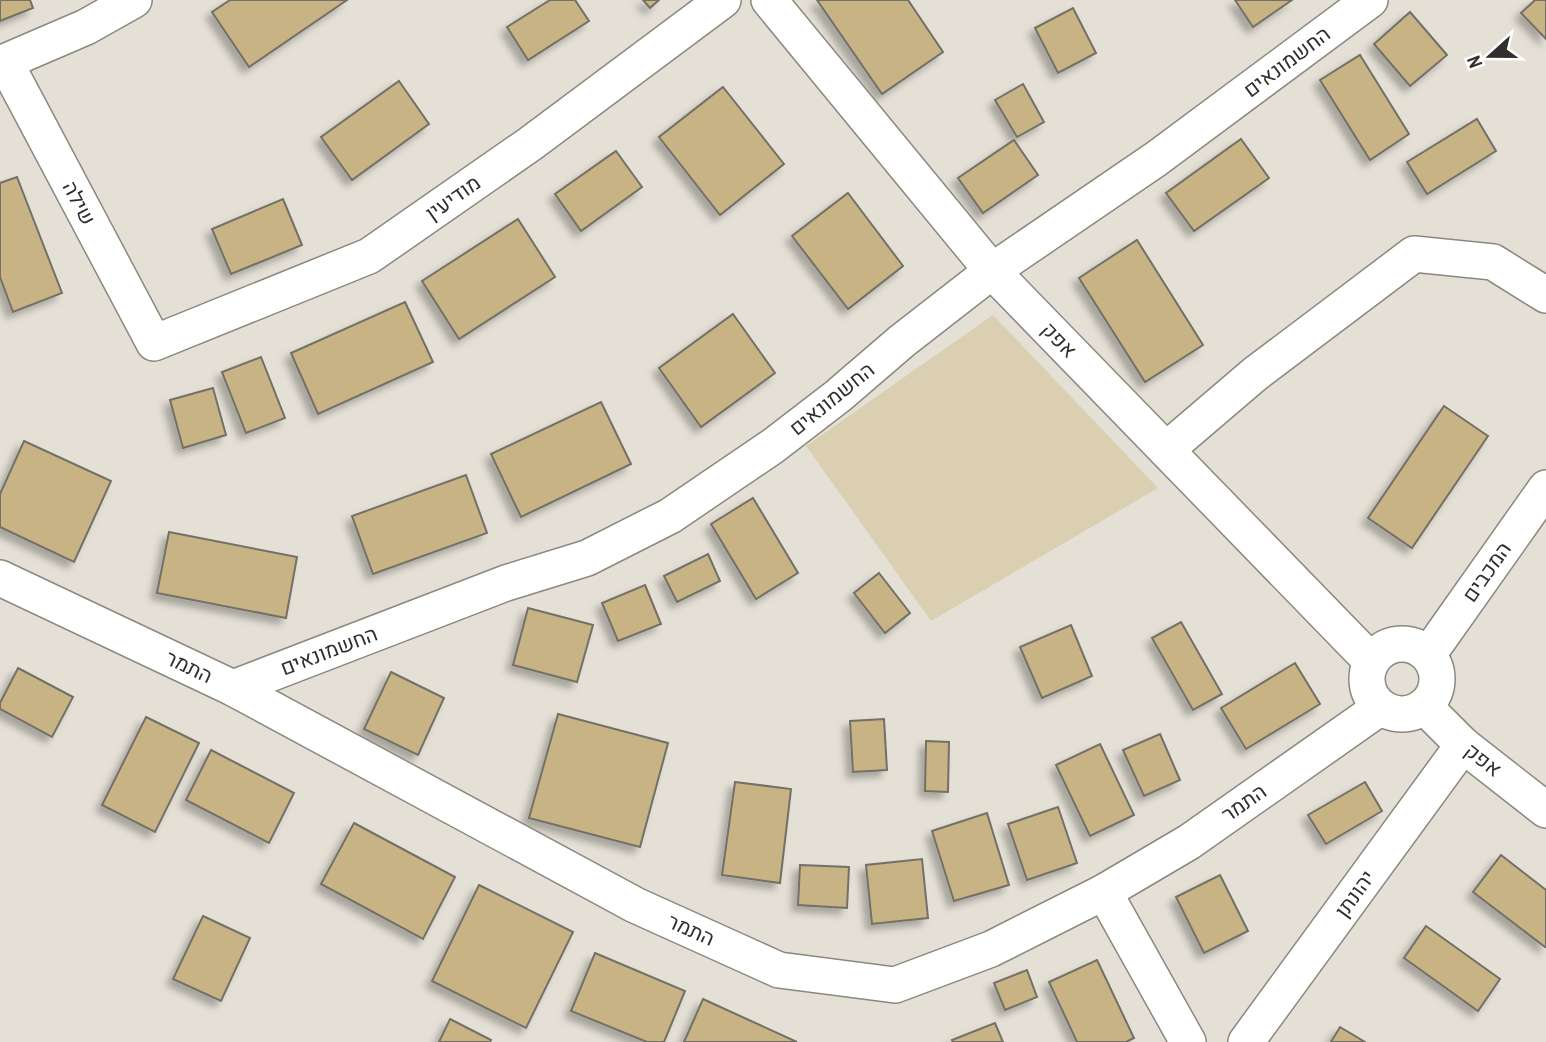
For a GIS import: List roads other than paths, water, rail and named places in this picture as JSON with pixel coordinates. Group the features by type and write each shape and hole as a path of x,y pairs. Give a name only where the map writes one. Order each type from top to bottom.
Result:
{"street":[{"path":"2,63 86,27 134,0"},
{"name":"מודיעין","path":"154,343 369,256 530,144 723,0"},
{"name":"אפק","path":"769,0 992,271 1371,661"},
{"name":"החשמונאים","path":"233,688 506,583 587,558 670,516 773,446 992,271 1156,159 1370,0"},
{"name":"שילה","path":"2,63 154,343"},
{"path":"1166,450 1255,374 1414,254 1493,262 1546,295"},
{"name":"המכבים","path":"1428,655 1546,488"},
{"name":"התמר","path":"0,578 233,688 635,905 779,970 895,985 991,949 1104,892 1189,842 1381,707"},
{"path":"1398,643 1419,648 1428,655 1437,676 1432,698 1424,706 1414,712 1392,713 1374,700 1366,681 1371,661 1378,652 1398,643"},
{"name":"אפק","path":"1424,706 1463,746 1546,810"},
{"name":"יהונתן","path":"1246,1042 1463,746"},
{"path":"1104,892 1188,1042"}]}
